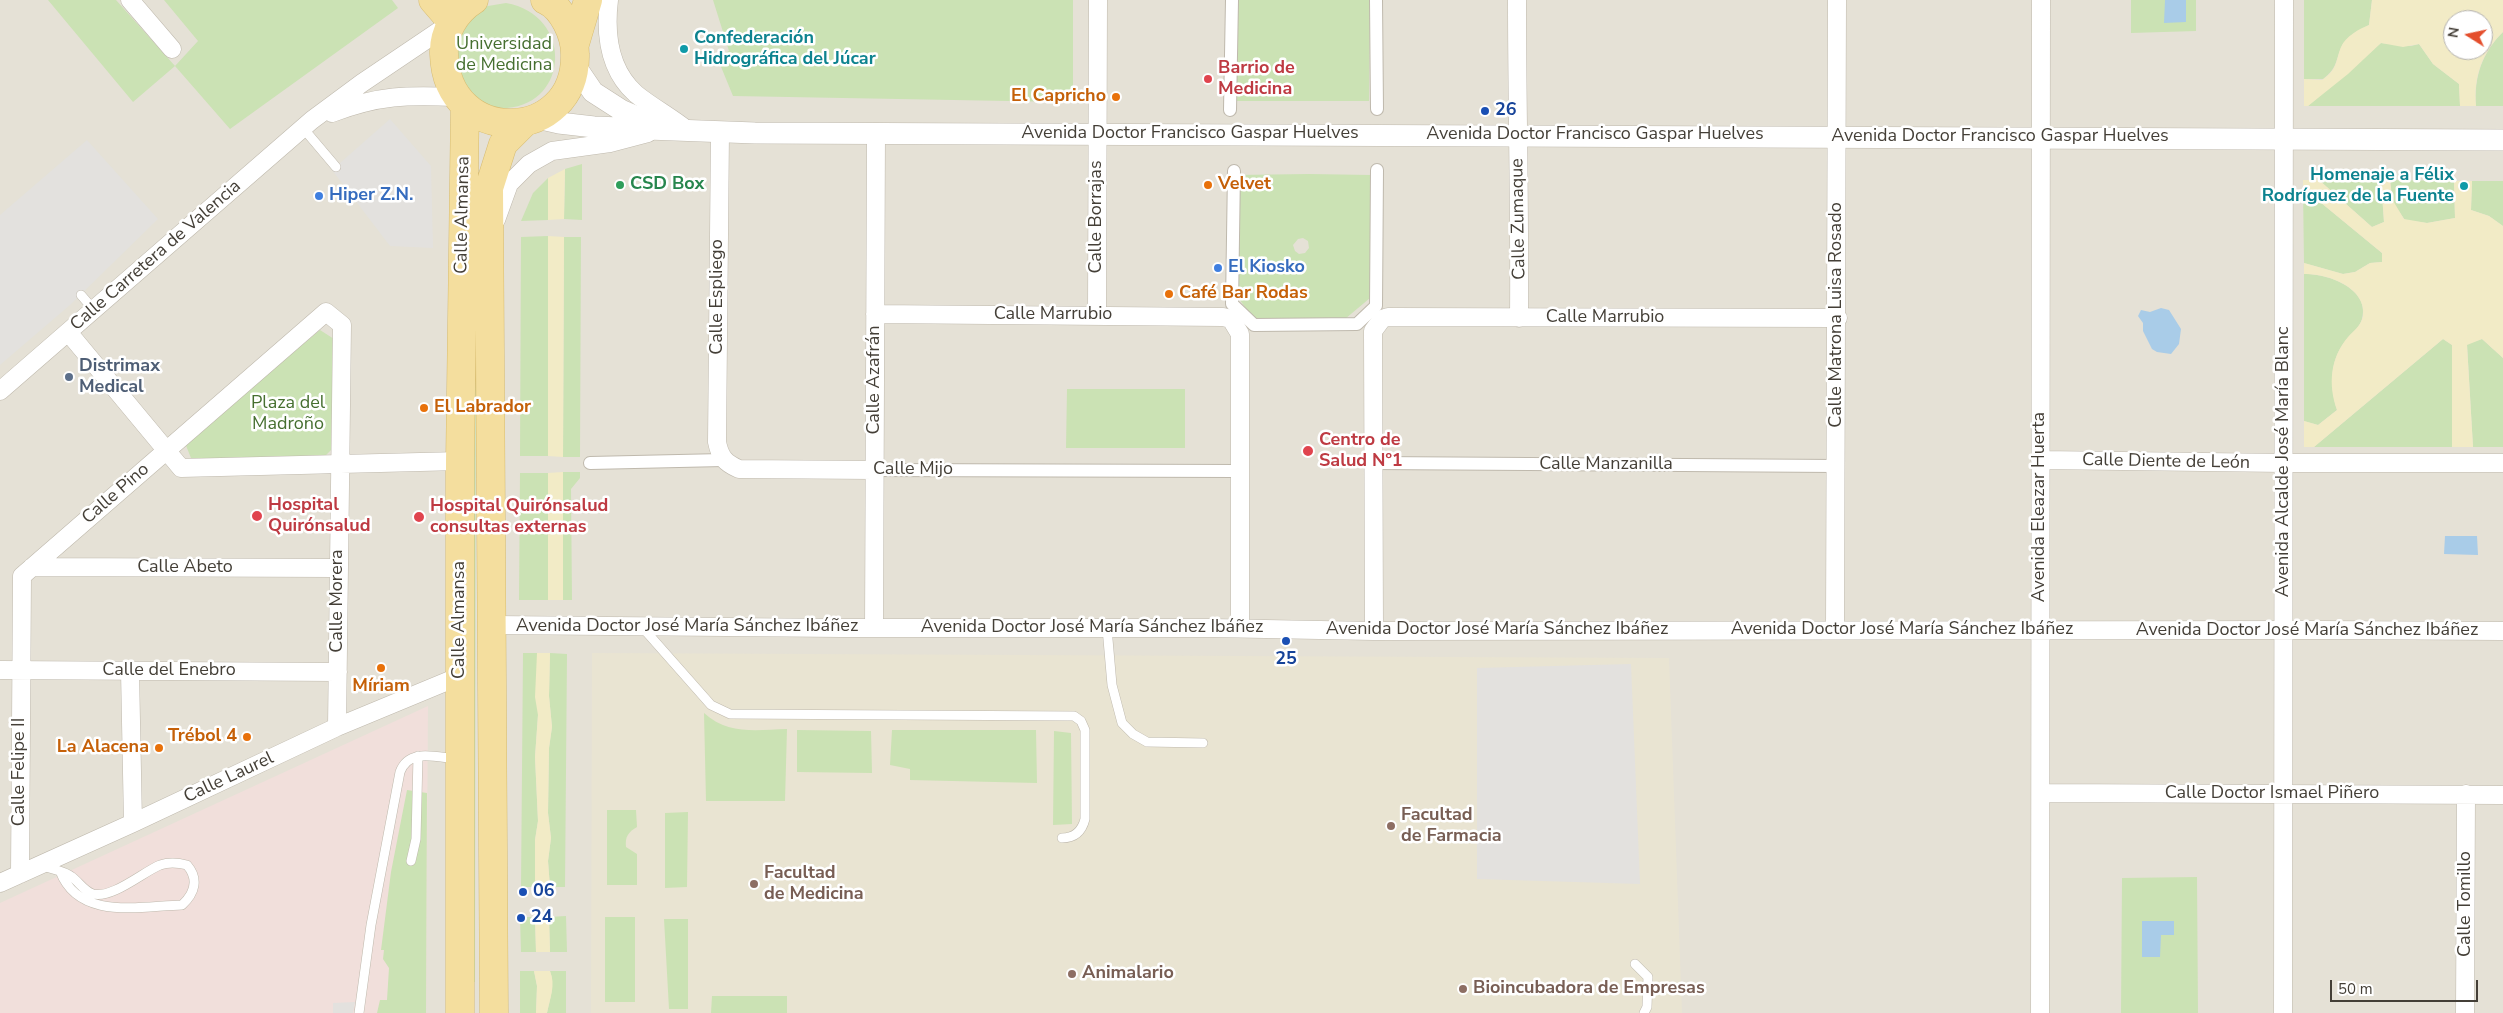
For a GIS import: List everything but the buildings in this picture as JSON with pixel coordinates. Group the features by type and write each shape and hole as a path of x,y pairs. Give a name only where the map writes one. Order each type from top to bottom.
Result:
{"main road":[{"path":"432,0 452,22"},
{"path":"474,0 452,22 444,45 444,72 460,102 478,116 493,122 509,124 531,120"},
{"path":"545,0 566,20 576,56"},
{"name":"Calle Almansa","path":"494,1013 489,188 503,144 531,120 556,105 569,88 588,0"},
{"name":"Calle Almansa","path":"460,102 460,1013"}],"street":[{"path":"130,0 172,49"},
{"path":"609,0 606,26 611,51 619,72 636,93 687,130"},
{"name":"Calle Borrajas","path":"1097,315 1098,0"},
{"path":"1230,110 1232,0"},
{"path":"1376,0 1377,108"},
{"name":"Calle Zumaque","path":"1517,0 1520,192 1519,318"},
{"name":"Calle Matrona Luisa Rosado","path":"1835,630 1838,318 1837,0"},
{"name":"Avenida Eleazar Huerta","path":"2040,1013 2040,137 2042,0"},
{"name":"Avenida Alcalde José María Blanc","path":"2283,1013 2284,0"},
{"name":"Calle Carretera de Valencia","path":"0,391 308,124 362,83 452,22"},
{"name":"Avenida Doctor Francisco Gaspar Huelves","path":"576,56 593,92 621,110 665,129"},
{"name":"Calle Carretera de Valencia","path":"308,124 361,101 403,95 460,102"},
{"name":"Avenida Doctor Francisco Gaspar Huelves","path":"531,120 594,127 720,132 2503,140"},
{"name":"Calle Almansa","path":"489,255 500,207 509,184 529,164 552,151 610,143 665,129"},
{"name":"Calle Espliego","path":"720,132 717,442 723,460"},
{"name":"Calle Azafrán","path":"874,628 876,133"},
{"path":"1374,631 1373,331 1371,321 1376,306 1377,170"},
{"path":"1234,171 1232,304 1240,334 1238,471 1240,628"},
{"name":"Calle Morera","path":"166,450 326,312 342,325 337,727"},
{"name":"Calle Marrubio","path":"875,314 1223,317 1235,315 1254,325 1357,324 1388,318 1838,318"},
{"name":"Calle Pino","path":"21,671 22,576 166,450 68,332"},
{"path":"166,450 181,468 460,461"},
{"name":"Calle Mijo","path":"590,463 723,460 739,469 1238,471"},
{"name":"Calle Diente de León","path":"2040,460 2285,463 2503,462"},
{"name":"Calle Manzanilla","path":"1374,463 1837,466"},
{"name":"Calle Abeto","path":"32,568 338,568"},
{"name":"Avenida Doctor José María Sánchez Ibáñez","path":"492,626 1240,628 1374,631 2284,630 2503,632"},
{"name":"Calle del Enebro","path":"0,670 338,672"},
{"name":"Calle Felipe II","path":"20,874 21,671"},
{"path":"130,672 133,823"},
{"name":"Calle Laurel","path":"0,882 133,823 337,727 460,676"},
{"name":"Calle Doctor Ismael Piñero","path":"2041,793 2503,795"},
{"name":"Calle Tomillo","path":"2466,794 2466,1013"}],"lane":[{"path":"308,124 336,167"},
{"path":"81,295 94,310"},
{"path":"642,626 711,705 730,714 1074,716 1081,721 1086,730 1085,819 1082,828 1077,834 1070,838 1062,838"},
{"path":"1107,628 1112,685 1122,723 1133,734 1148,742 1203,743"},
{"path":"411,861 416,839 418,756"},
{"path":"359,1013 373,916 400,772 404,762 412,757 460,759"},
{"path":"60,871 70,851"},
{"path":"40,865 60,871 72,876 82,887 94,894 112,892 162,864 176,863 187,865 193,872 194,882 192,896 182,905 100,907 75,895 66,884 60,871"},
{"path":"1635,964 1648,977 1647,1007 1644,1013"}],"shaded area":[{"path":"0,0 2503,0 2503,1013 0,1013"},
{"path":"390,119 431,166 433,248 390,246 332,170"},
{"path":"87,140 158,219 70,305 0,365 0,215"},
{"path":"592,653 1669,658 1682,1013 591,1013"},
{"path":"1631,664 1640,884 1477,879 1477,668"},
{"path":"428,706 426,1013 0,1013 0,903"},
{"path":"355,1002 353,1013 333,1013 333,1003"}],"green space":[{"path":"48,0 116,0 175,66 133,102"},
{"path":"164,0 392,0 398,8 230,129 175,66 198,41"},
{"path":"713,0 1073,0 1073,93 1064,102 733,96 717,57 729,51"},
{"path":"1235,0 1370,0 1369,101 1237,101 1234,90"},
{"path":"2131,0 2196,0 2196,31 2131,33"},
{"path":"2304,0 2372,0 2369,25 2346,40 2333,68 2323,79 2304,79"},
{"name":"Universidad de Medicina","path":"506,3 528,11 543,24 552,40 555,58 552,76 543,91 528,103 507,108 488,106 478,101 452,67 459,28 482,7"},
{"path":"2503,32 2503,106 2476,106 2478,75 2484,60 2493,60 2493,44"},
{"path":"2381,43 2411,46 2419,44 2433,64 2459,84 2460,106 2308,106"},
{"path":"582,164 582,220 564,219 565,169"},
{"path":"1236,175 1372,175 1370,298 1345,319 1253,318 1237,296","holes":["1303,238 1308,241 1309,248 1305,253 1299,254 1295,251 1293,245 1298,239"]},
{"path":"548,178 548,220 521,221 533,193"},
{"path":"2319,180 2381,180 2384,222 2372,227"},
{"path":"2390,180 2454,181 2455,218 2427,223 2405,220 2393,203"},
{"path":"2472,181 2503,181 2503,226 2489,216 2471,210"},
{"path":"2303,188 2382,253 2382,262 2370,263 2355,272 2343,274 2304,263"},
{"path":"472,231 476,231 475,982 470,982"},
{"path":"548,236 548,456 520,456 521,237"},
{"path":"564,237 581,237 580,457 563,457"},
{"path":"2304,274 2324,276 2345,285 2354,291 2360,299 2363,308 2361,322 2340,348 2336,356 2332,383 2337,410 2318,425 2304,421"},
{"name":"Plaza del Madroño","path":"320,330 334,339 331,450 322,459 191,458 185,443"},
{"path":"2443,339 2452,345 2452,447 2314,447"},
{"path":"2482,339 2503,358 2503,447 2473,447 2467,344"},
{"path":"1067,389 1185,389 1185,448 1066,448"},
{"path":"563,472 580,472 580,478 571,489 572,600 563,600"},
{"path":"520,473 548,473 548,600 519,600"},
{"path":"523,653 537,653 538,715 535,757 538,821 535,840 535,887 521,887"},
{"path":"550,653 567,654 565,887 550,887 548,861 551,838 548,813 549,748 552,727 549,696"},
{"path":"704,713 723,725 743,730 787,729 785,801 706,801"},
{"path":"797,730 871,731 872,773 797,772"},
{"path":"892,730 1036,730 1037,783 910,780 910,769 890,765"},
{"path":"1054,731 1071,733 1072,824 1053,825"},
{"path":"407,790 427,793 426,1013 377,1013 380,1000 387,1000 389,968 383,959 384,950 381,950 391,872"},
{"path":"607,810 636,810 637,827 628,835 626,847 637,854 637,885 607,885"},
{"path":"688,812 687,887 665,888 665,813"},
{"path":"2197,877 2198,1013 2121,1013 2122,878"},
{"path":"566,916 567,952 550,952 549,917"},
{"path":"520,917 535,917 536,952 521,952"},
{"path":"605,917 635,917 635,1002 605,1002"},
{"path":"664,919 688,919 688,1009 669,1009"},
{"path":"520,971 534,971 537,986 536,1013 520,1013"},
{"path":"550,971 566,971 566,1013 547,1013 552,987"},
{"path":"712,996 787,996 787,1013 711,1013"}],"sand":[{"path":"2372,0 2503,0 2503,32 2493,44 2493,10 2443,10 2443,60 2483,60 2476,85 2476,106 2460,106 2459,84 2433,64 2419,44 2403,47 2381,43 2348,74 2308,106 2304,106 2304,79 2322,80 2327,76 2333,69 2346,39 2369,25"},
{"path":"565,169 564,219 548,220 548,178"},
{"path":"2303,180 2319,180 2372,227 2384,222 2381,180 2390,180 2392,199 2404,219 2427,223 2455,218 2454,181 2472,181 2471,210 2489,216 2503,226 2503,358 2482,339 2467,345 2473,447 2452,447 2452,345 2443,339 2314,447 2304,447 2304,421 2318,425 2337,410 2332,391 2334,363 2342,345 2359,325 2363,316 2363,306 2359,297 2343,284 2323,276 2304,274 2304,263 2343,274 2355,272 2370,263 2382,262 2382,253 2303,188"},
{"path":"548,236 564,237 563,457 548,456"},
{"path":"563,472 563,600 548,600 548,473"},
{"path":"537,653 550,653 549,696 552,727 549,748 548,813 551,838 548,861 550,887 535,887 535,840 538,821 535,757 538,715 535,697"},
{"path":"535,917 549,917 550,952 536,952"},
{"path":"534,971 550,971 552,976 552,992 547,1013 536,1013 537,986"}],"water":[{"path":"2165,0 2186,0 2186,22 2164,23"},
{"path":"2161,308 2169,310 2181,329 2179,344 2171,354 2157,352 2152,349 2143,331 2143,323 2138,316 2141,310 2150,312"},
{"path":"2445,536 2477,536 2478,555 2444,554"},
{"path":"2142,921 2174,921 2174,935 2161,935 2160,957 2142,957"}],"place":[{"name":"Confederación Hidrográfica del Júcar","path":"684,49"},
{"name":"Barrio de Medicina","path":"1208,79"},
{"name":"El Capricho","path":"1116,97"},
{"name":"26","path":"1485,111"},
{"name":"CSD Box","path":"620,185"},
{"name":"Velvet","path":"1208,185"},
{"name":"Homenaje a Félix Rodríguez de la Fuente","path":"2464,186"},
{"name":"Hiper Z.N.","path":"319,196"},
{"name":"El Kiosko","path":"1218,268"},
{"name":"Café Bar Rodas","path":"1169,294"},
{"name":"Distrimax Medical","path":"69,377"},
{"name":"El Labrador","path":"424,408"},
{"name":"Centro de Salud Nº1","path":"1308,451"},
{"name":"Hospital Quirónsalud","path":"257,516"},
{"name":"Hospital Quirónsalud consultas externas","path":"419,517"},
{"name":"25","path":"1286,641"},
{"name":"Míriam","path":"381,668"},
{"name":"Trébol 4","path":"247,737"},
{"name":"La Alacena","path":"159,748"},
{"name":"Facultad de Farmacia","path":"1391,826"},
{"name":"Facultad de Medicina","path":"754,884"},
{"name":"06","path":"523,892"},
{"name":"24","path":"521,918"},
{"name":"Animalario","path":"1072,974"},
{"name":"Bioincubadora de Empresas","path":"1463,989"}]}
